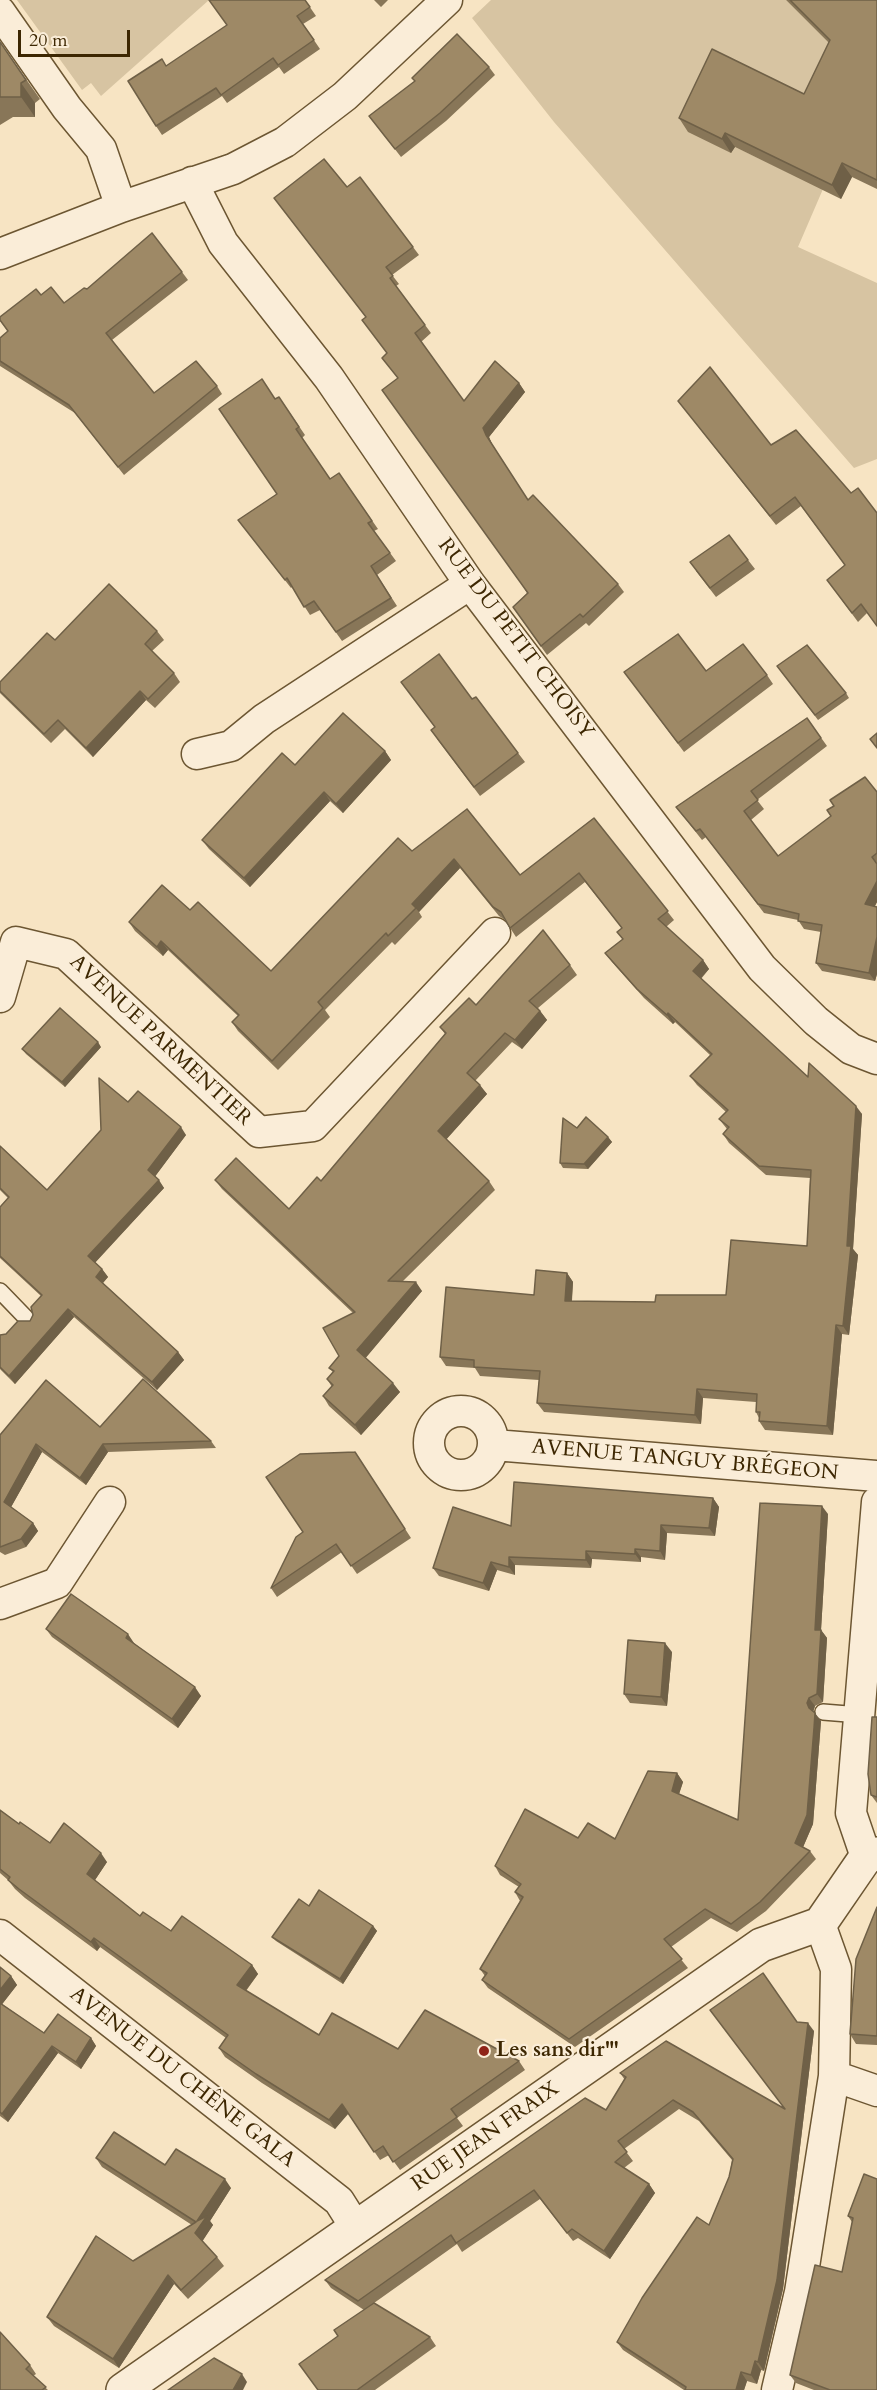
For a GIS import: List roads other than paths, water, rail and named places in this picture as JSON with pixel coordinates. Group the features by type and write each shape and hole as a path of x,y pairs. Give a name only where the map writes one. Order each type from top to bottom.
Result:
{"street":[{"path":"0,254 122,207 233,169 304,130 345,96 447,0"},
{"path":"0,12 67,108 101,149 122,207"},
{"name":"RUE DU PETIT CHOISY","path":"192,182 223,243 329,378 470,584 762,968 851,1049 877,1059"},
{"path":"196,754 231,746 264,719 470,584"},
{"name":"AVENUE PARMENTIER","path":"0,997 16,942 66,954 259,1132 313,1126 495,933"},
{"name":"AVENUE TANGUY BRÉGEON","path":"494,1445 877,1476"},
{"path":"0,1604 57,1582 110,1502"},
{"path":"777,2390 800,2292 834,2076 836,1969 820,1924 872,1856 851,1813 877,1502"},
{"name":"RUE JEAN FRAIX","path":"123,2390 760,1945 820,1924"},
{"name":"AVENUE DU CHÊNE GALA","path":"0,1935 339,2201 356,2228"},
{"path":"834,2076 877,2091"}],"lane":[{"path":"0,1291 29,1321"},
{"path":"823,1712 860,1714"}],"place":[{"name":"Les sans dir'''","path":"484,2051"}]}
